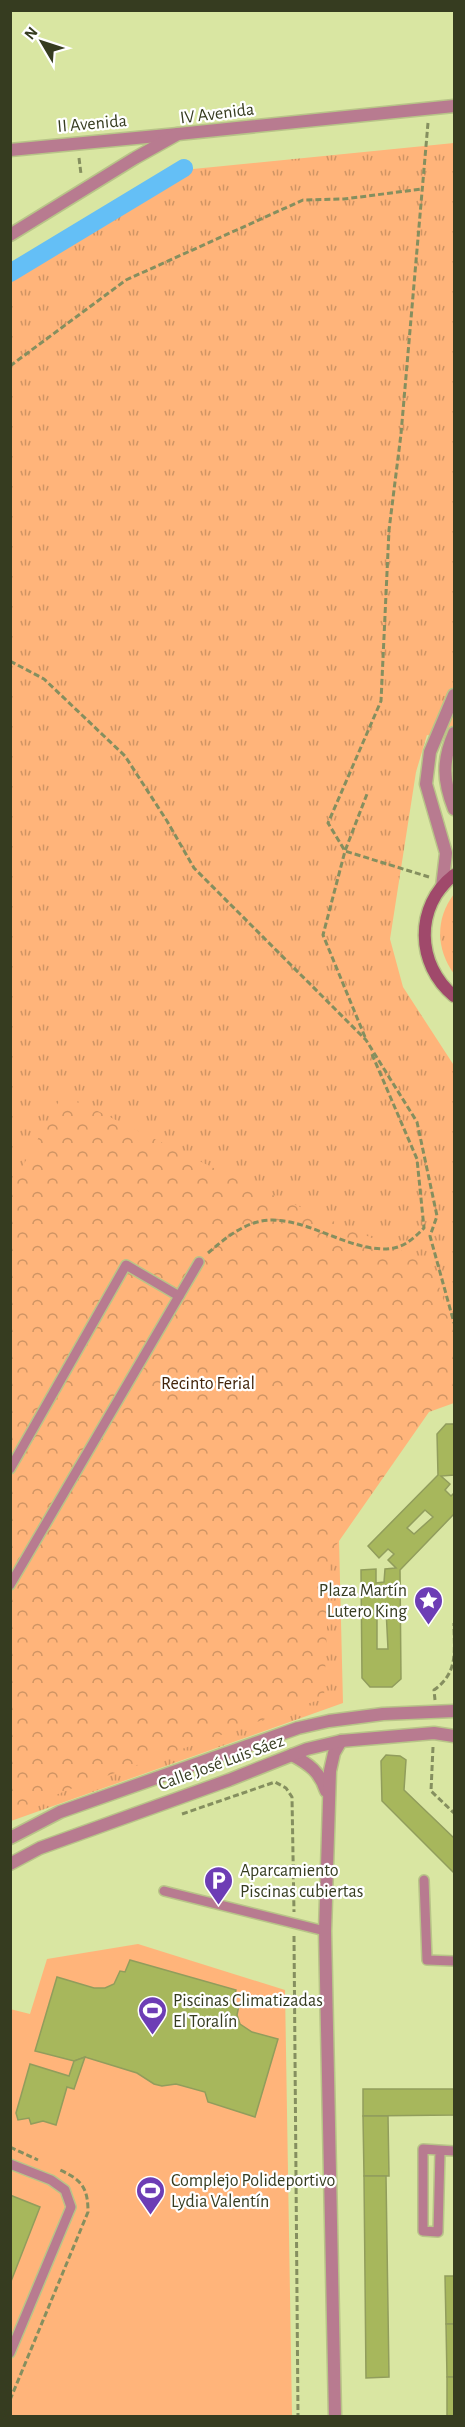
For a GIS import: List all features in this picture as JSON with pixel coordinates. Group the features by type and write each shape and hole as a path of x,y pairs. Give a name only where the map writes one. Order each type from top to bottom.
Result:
{"main road":[{"path":"454,875 435,897 426,918 424,944 435,976 454,996"}],"street":[{"name":"IV Avenida","path":"10,236 135,158 178,134 454,106"},
{"name":"II Avenida","path":"10,150 178,134"},
{"path":"442,887 446,853 429,801 426,784 430,752 454,695"},
{"path":"454,733 446,752 446,783 454,809"},
{"name":"Calle José Luis Sáez","path":"10,1838 60,1812 298,1728 360,1717 454,1711"},
{"name":"Calle José Luis Sáez","path":"10,1864 40,1848 307,1749 341,1741 434,1733 454,1736"},
{"path":"335,2416 325,1931 328,1795 334,1753 341,1741"},
{"path":"292,1755 310,1764 322,1779 328,1795"}],"lane":[{"path":"10,1585 199,1262"},
{"path":"10,1469 126,1265 178,1296"},
{"path":"424,1880 427,1960 454,1961"},
{"path":"164,1891 325,1931"},
{"path":"440,2151 438,2232 423,2231 423,2149 454,2151"},
{"path":"10,2164 51,2180 65,2190 71,2207 10,2353"}],"path":[{"path":"429,109 401,434 389,530 381,701 328,823 345,851 430,877"},
{"path":"79,153 81,174"},
{"path":"10,366 126,280 303,200 344,199 422,189"},
{"path":"10,661 44,679 125,756 194,868 366,1040 417,1122 437,1215 430,1236 454,1323"},
{"path":"199,1262 227,1236 255,1222 287,1222 372,1247 394,1248 410,1240 424,1228 417,1159 323,935 345,851 368,794"},
{"path":"437,1713 434,1690 444,1683 454,1666 454,1623"},
{"path":"434,1733 431,1791 454,1813"},
{"path":"181,1814 275,1782 286,1788 292,1797 298,2416"}],"green space":[{"path":"454,143 454,740 427,735 416,772 390,939 403,987 453,1064 454,1401 336,1416 343,1703 11,1821 10,279 193,169"},
{"path":"454,894 454,974 444,954 440,934 443,914"},
{"name":"Recinto Ferial","path":"63,1094 240,1181 432,1264 454,1334 454,1403 429,1412 330,1554 324,1698 73,1788 11,1813 11,1187"},
{"name":"Complejo Polideportivo Lydia Valentín","path":"138,1944 285,1990 292,2416 11,2416 10,2009 30,2014 47,1959"}],"building":[{"path":"446,1424 454,1424 454,1475 441,1476 450,1484 445,1490 451,1496 454,1493 454,1514 400,1570 401,1679 392,1687 370,1687 362,1678 361,1570 376,1569 376,1583 384,1582 385,1569 396,1568 388,1560 394,1554 388,1549 379,1558 368,1546 438,1475 437,1434","holes":["425,1510 433,1517 414,1534 407,1528","377,1609 386,1609 388,1649 377,1649"]},
{"path":"386,1755 400,1756 406,1760 404,1790 454,1838 454,1873 382,1801 381,1761"},
{"name":"Piscinas Climatizadas El Toralín","path":"130,1960 236,1990 233,2003 239,2005 237,2015 240,2024 252,2032 278,2039 255,2117 208,2102 205,2092 176,2084 162,2086 154,2084 137,2073 85,2057 74,2061 35,2051 57,1977 94,1988 105,1988 114,1984 120,1971 125,1972"},
{"path":"85,2057 74,2089 67,2087 56,2125 43,2121 31,2124 29,2118 18,2120 16,2113 30,2064 69,2076 74,2061"},
{"path":"363,2089 454,2089 454,2115 363,2116"},
{"path":"363,2116 388,2116 389,2176 364,2176"},
{"path":"364,2176 386,2176 389,2377 366,2378"},
{"path":"10,2195 40,2207 10,2284"},
{"path":"445,2276 454,2276 454,2324 446,2324"},
{"path":"446,2324 454,2324 454,2377 447,2377"},
{"path":"447,2377 454,2377 454,2416 447,2416"}],"waterway":[{"path":"10,273 184,168"}],"place":[{"name":"Plaza Martín Lutero King","path":"428,1626"},
{"name":"Aparcamiento Piscinas cubiertas","path":"219,1906"},
{"name":"Piscinas Climatizadas El Toralín","path":"152,2036"},
{"name":"Complejo Polideportivo Lydia Valentín","path":"150,2216"}]}
